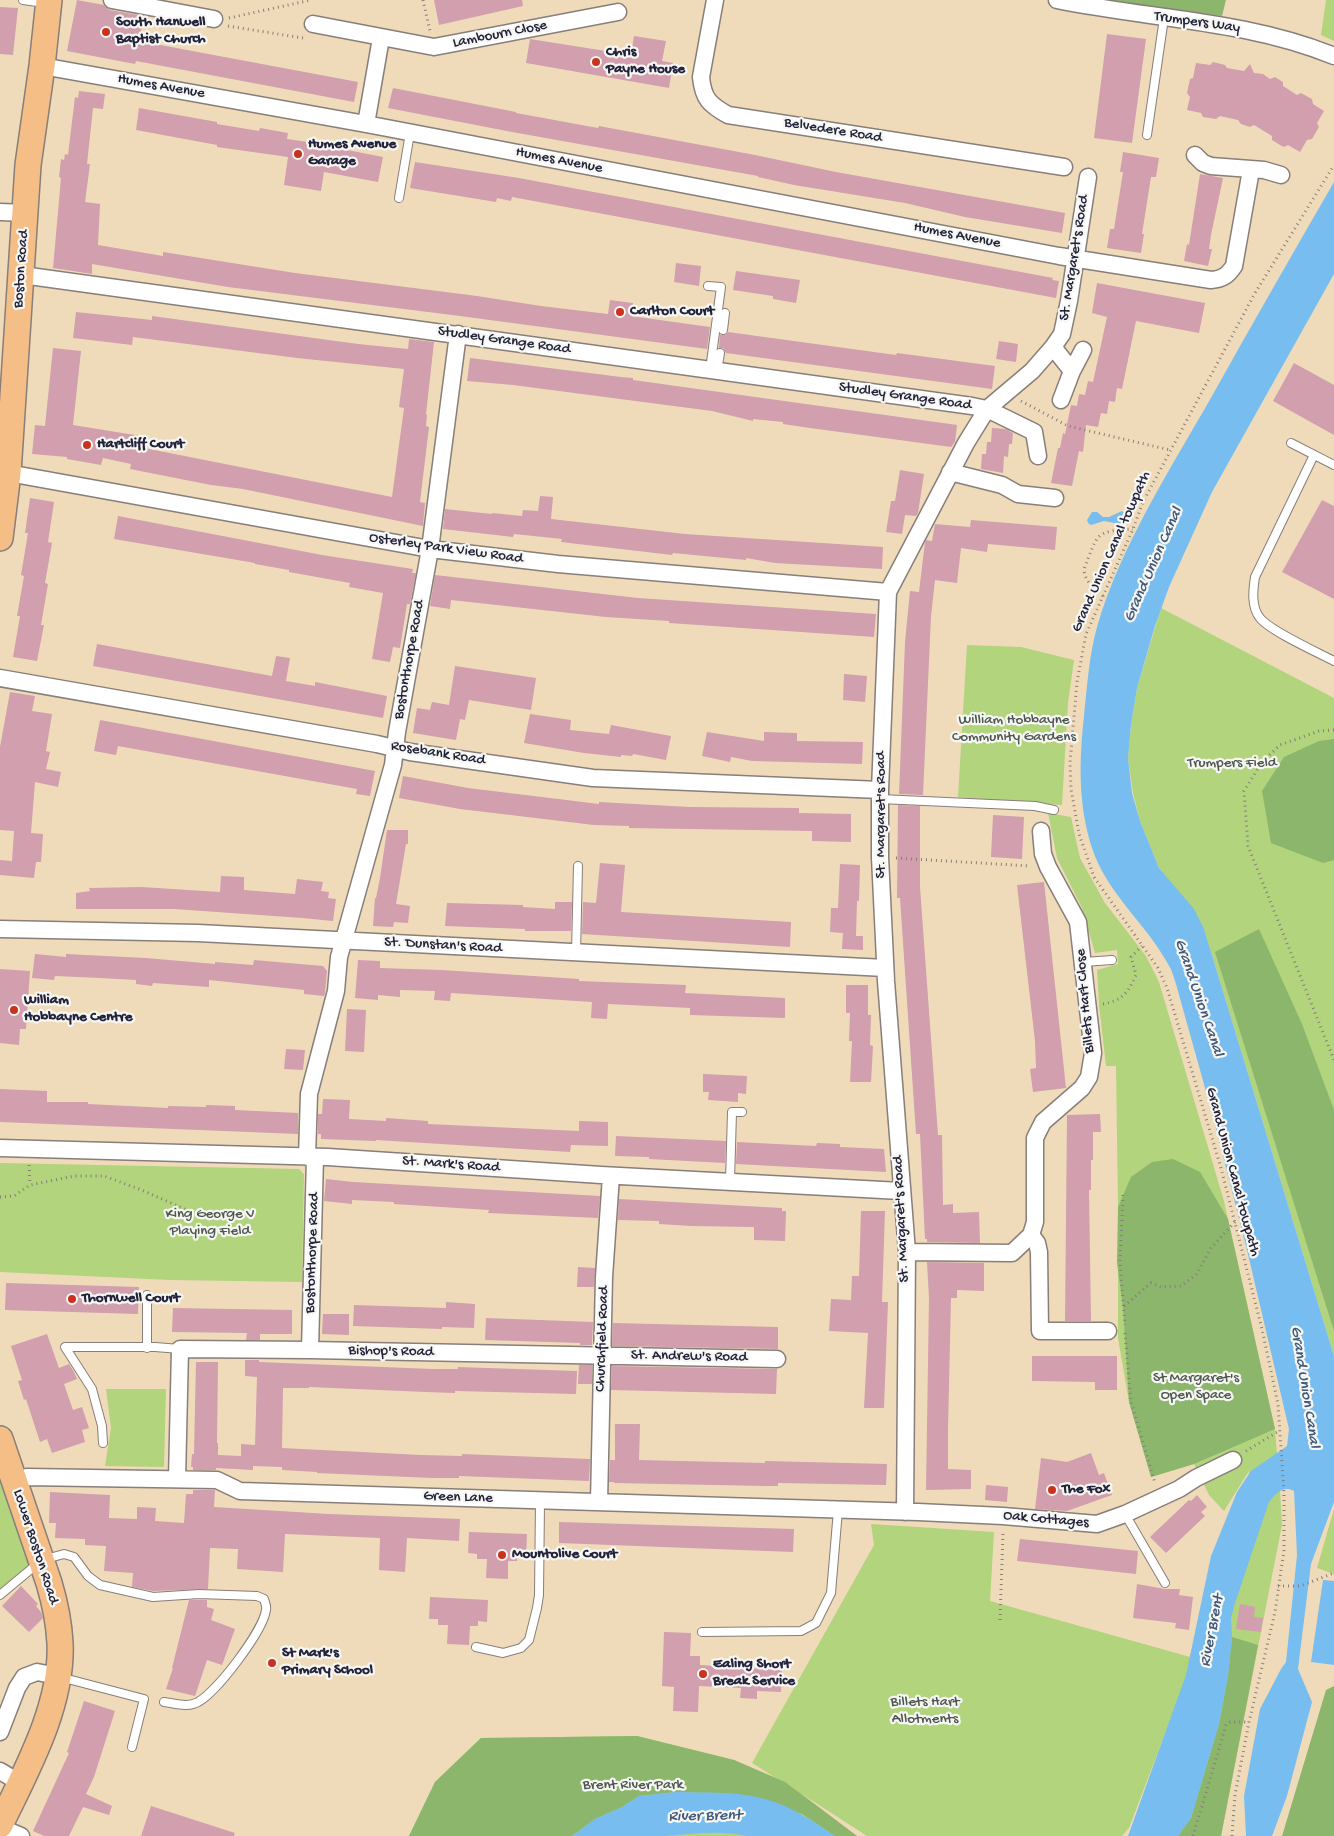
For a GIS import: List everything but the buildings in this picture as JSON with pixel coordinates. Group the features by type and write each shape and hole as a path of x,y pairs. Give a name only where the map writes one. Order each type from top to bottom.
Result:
{"main road":[{"name":"Boston Road","path":"0,538 8,473 10,403 22,275 30,144 42,66 49,2"},
{"name":"Lower Boston Road","path":"0,1439 56,1606 60,1645 58,1676 45,1724 10,1777 0,1826"}],"street":[{"path":"112,0 220,19"},
{"name":"Belvedere Road","path":"715,0 702,78 702,89 712,106 728,115 1064,167"},
{"name":"Trumpers Way","path":"1057,0 1255,31 1311,46 1334,56"},
{"name":"Lambourn Close","path":"313,24 434,47 618,12"},
{"path":"366,124 381,38"},
{"name":"Humes Avenue","path":"42,66 366,124 1075,258 1211,280 1220,279 1229,274 1234,266 1251,170"},
{"path":"1195,155 1203,163 1211,166 1264,170 1281,175"},
{"name":"St. Margaret's Road","path":"905,1512 907,1252 885,968 880,857 880,795 888,592 966,442 987,409 1032,370 1062,334 1069,301 1088,177"},
{"path":"0,212 26,213"},
{"name":"Studley Grange Road","path":"22,275 458,334 987,409 1034,432 1038,456"},
{"name":"Bostonthorpe Road","path":"310,1350 311,1157 309,1094 336,991 339,957 343,941 393,765 394,748 430,549 458,334"},
{"path":"1053,347 1072,371"},
{"path":"1060,400 1083,350"},
{"path":"950,472 1002,485 1018,494 1055,498"},
{"name":"Osterley Park View Road","path":"8,473 430,549 558,564 888,592"},
{"name":"Rosebank Road","path":"0,678 410,752 593,778 880,795"},
{"name":"Billets Hart Close","path":"1032,1235 1035,1222 1035,1138 1043,1122 1082,1088 1089,1077 1093,1053 1078,922 1048,867 1043,854 1041,831"},
{"name":"St. Dunstan's Road","path":"0,929 198,932 885,968"},
{"name":"St. Mark's Road","path":"0,1148 311,1157 611,1176 901,1191"},
{"name":"Churchfield Road","path":"599,1502 604,1276 611,1176"},
{"path":"907,1252 1012,1253 1032,1235 1037,1243 1039,1252 1040,1331 1108,1331"},
{"path":"176,1479 180,1350"},
{"name":"Bishop's Road","path":"180,1350 310,1350 602,1356"},
{"name":"St. Andrew's Road","path":"602,1356 777,1359"},
{"name":"Oak Cottages","path":"905,1512 1004,1516 1097,1524 1160,1498 1233,1460"},
{"name":"Green Lane","path":"14,1481 27,1477 217,1480 240,1490 905,1512"},
{"path":"0,1732 17,1688 24,1676 37,1672 58,1676"},
{"path":"0,1826 21,1836"}],"lane":[{"path":"23,0 49,2"},
{"path":"1147,136 1164,18"},
{"path":"399,198 410,133"},
{"path":"708,286 720,287 714,370"},
{"path":"723,330 725,313"},
{"path":"714,370 720,353"},
{"path":"1291,443 1334,466"},
{"path":"1314,455 1255,577 1252,593 1255,608 1260,619 1277,631 1334,661"},
{"path":"880,795 1035,806 1054,810"},
{"path":"576,953 578,866"},
{"path":"1084,962 1112,960"},
{"path":"730,1181 732,1112 742,1112"},
{"path":"147,1295 147,1348"},
{"path":"103,1443 102,1426 92,1388 66,1347 180,1350"},
{"path":"476,1647 503,1653 521,1648 529,1640 537,1608 540,1501"},
{"path":"702,1632 801,1631 816,1623 831,1593 838,1510"},
{"path":"1125,1514 1165,1583"},
{"path":"0,1595 42,1560 64,1554 74,1557 88,1576 100,1585 153,1597 199,1594 257,1596 264,1599 267,1608 263,1620 248,1645 218,1685 197,1703 186,1705 164,1702"},
{"path":"58,1676 144,1699 132,1747"}],"path":[{"path":"311,0 220,19 214,24 308,39 313,24"},
{"path":"423,0 434,47"},
{"name":"Grand Union Canal towpath","path":"1278,1586 1284,1550 1284,1493 1278,1404 1235,1222 1168,988 1158,968 1094,877 1079,834 1071,789 1070,763 1078,682 1086,634 1133,529 1143,502 1255,293 1334,165"},
{"path":"1014,398 1068,426 1170,450"},
{"path":"1103,596 1093,587 1084,574 1084,569 1097,537 1109,531 1133,529"},
{"path":"1334,730 1318,731 1280,745 1262,762 1244,791 1248,846 1334,1060"},
{"path":"880,857 1048,867"},
{"path":"1088,1008 1114,1002 1129,992 1136,975 1130,958 1142,946"},
{"path":"29,1159 30,1185"},
{"path":"0,1197 14,1196 30,1185 74,1176 104,1176 203,1217"},
{"path":"1123,1195 1120,1263 1131,1402 1160,1498"},
{"path":"1124,1307 1150,1283 1162,1287 1180,1286 1196,1275 1211,1248 1235,1222"},
{"path":"1233,1460 1280,1431"},
{"path":"1000,1620 1004,1516"},
{"path":"1232,1836 1235,1795 1249,1722 1275,1612 1278,1586 1300,1586 1334,1573"},
{"path":"1193,1836 1226,1725 1230,1722 1249,1722"}],"green space":[{"path":"1101,0 1226,0 1222,16"},
{"path":"1326,0 1334,0 1334,41 1321,35"},
{"name":"Trumpers Field","path":"1161,608 1334,698 1334,1356 1204,929 1159,868 1140,821 1133,793 1128,758 1131,725 1137,688"},
{"name":"William Hobbayne Community Gardens","path":"967,645 1021,647 1074,660 1068,703 1062,805 958,797"},
{"path":"1334,739 1334,860 1323,863 1271,843 1262,791 1284,757 1319,741"},
{"name":"St Margaret's Open Space","path":"1048,813 1071,817 1080,858 1105,903 1146,956 1159,982 1224,1201 1275,1429 1282,1525 1221,1836 1133,1836 1243,1522 1249,1471 1224,1511 1209,1495 1194,1464 1151,1477 1129,1402 1118,1338 1116,1066 1106,1066 1097,970 1118,964 1117,950 1095,953 1082,908 1057,858"},
{"path":"1259,929 1302,1024 1334,1110 1334,1331 1215,952"},
{"name":"St Margaret's Open Space","path":"1173,1159 1200,1172 1228,1219 1275,1429 1194,1464 1151,1477 1129,1402 1123,1307 1117,1263 1118,1207 1131,1177 1152,1162"},
{"name":"King George V Playing Field","path":"0,1163 299,1169 304,1174 302,1282 170,1280 0,1272"},
{"path":"106,1389 166,1389 164,1467 105,1466 111,1428"},
{"path":"0,1467 35,1564 0,1591"},
{"path":"1334,1509 1334,1574 1317,1568"},
{"name":"Billets Hart Allotments","path":"871,1524 994,1532 990,1601 1194,1658 1129,1828 1122,1836 867,1836 802,1794 857,1836 409,1836 435,1782 481,1738 637,1736 734,1760 776,1778 752,1763 874,1545"},
{"path":"1232,1637 1258,1645 1221,1836 1178,1836 1191,1818 1219,1724 1228,1676"},
{"path":"1334,1686 1334,1836 1282,1836 1326,1690"},
{"name":"Brent River Park","path":"637,1736 734,1760 785,1782 857,1836 835,1836 802,1814 737,1794 676,1792 639,1796 622,1807 595,1819 572,1836 409,1836 435,1782 481,1738"}],"water":[{"path":"1334,182 1334,274 1212,492 1169,587 1155,626 1137,688 1128,758 1132,793 1140,821 1159,868 1194,909 1204,929 1334,1356 1334,1502 1311,1564 1298,1669 1312,1702 1287,1796 1272,1836 1246,1836 1244,1796 1260,1709 1286,1662 1297,1555 1294,1491 1286,1489 1280,1491 1269,1502 1234,1606 1231,1619 1232,1637 1228,1676 1219,1724 1191,1818 1178,1836 1128,1836 1186,1675 1211,1556 1237,1492 1251,1471 1287,1446 1289,1429 1247,1250 1212,1113 1174,977 1159,949 1107,880 1099,865 1087,832 1082,799 1081,766 1082,733 1089,672 1097,627 1119,567 1133,537 1163,480"},
{"path":"1122,511 1128,516 1126,522 1120,524 1104,521 1091,525 1087,520 1092,512 1097,512 1103,517 1109,517"},
{"path":"1323,1580 1334,1581 1334,1665 1311,1662"},
{"name":"River Brent","path":"676,1792 734,1794 768,1800 795,1811 835,1836 747,1836 716,1833 665,1836 572,1836 595,1819 622,1807 639,1796"}],"place":[{"name":"South Hanwell Baptist Church","path":"106,32"},
{"name":"Chris Payne House","path":"596,62"},
{"name":"Humes Avenue Garage","path":"298,154"},
{"name":"Carlton Court","path":"620,312"},
{"name":"Hartcliff Court","path":"87,445"},
{"name":"William Hobbayne Centre","path":"14,1010"},
{"name":"Thornwell Court","path":"72,1299"},
{"name":"The Fox","path":"1052,1490"},
{"name":"Mountolive Court","path":"502,1555"},
{"name":"St Mark's Primary School","path":"272,1663"},
{"name":"Ealing Short Break Service","path":"703,1674"}],"water label":[{"name":"Grand Union Canal","path":"1154,565"},
{"name":"Grand Union Canal","path":"1198,998"},
{"name":"Grand Union Canal","path":"1304,1387"}]}
